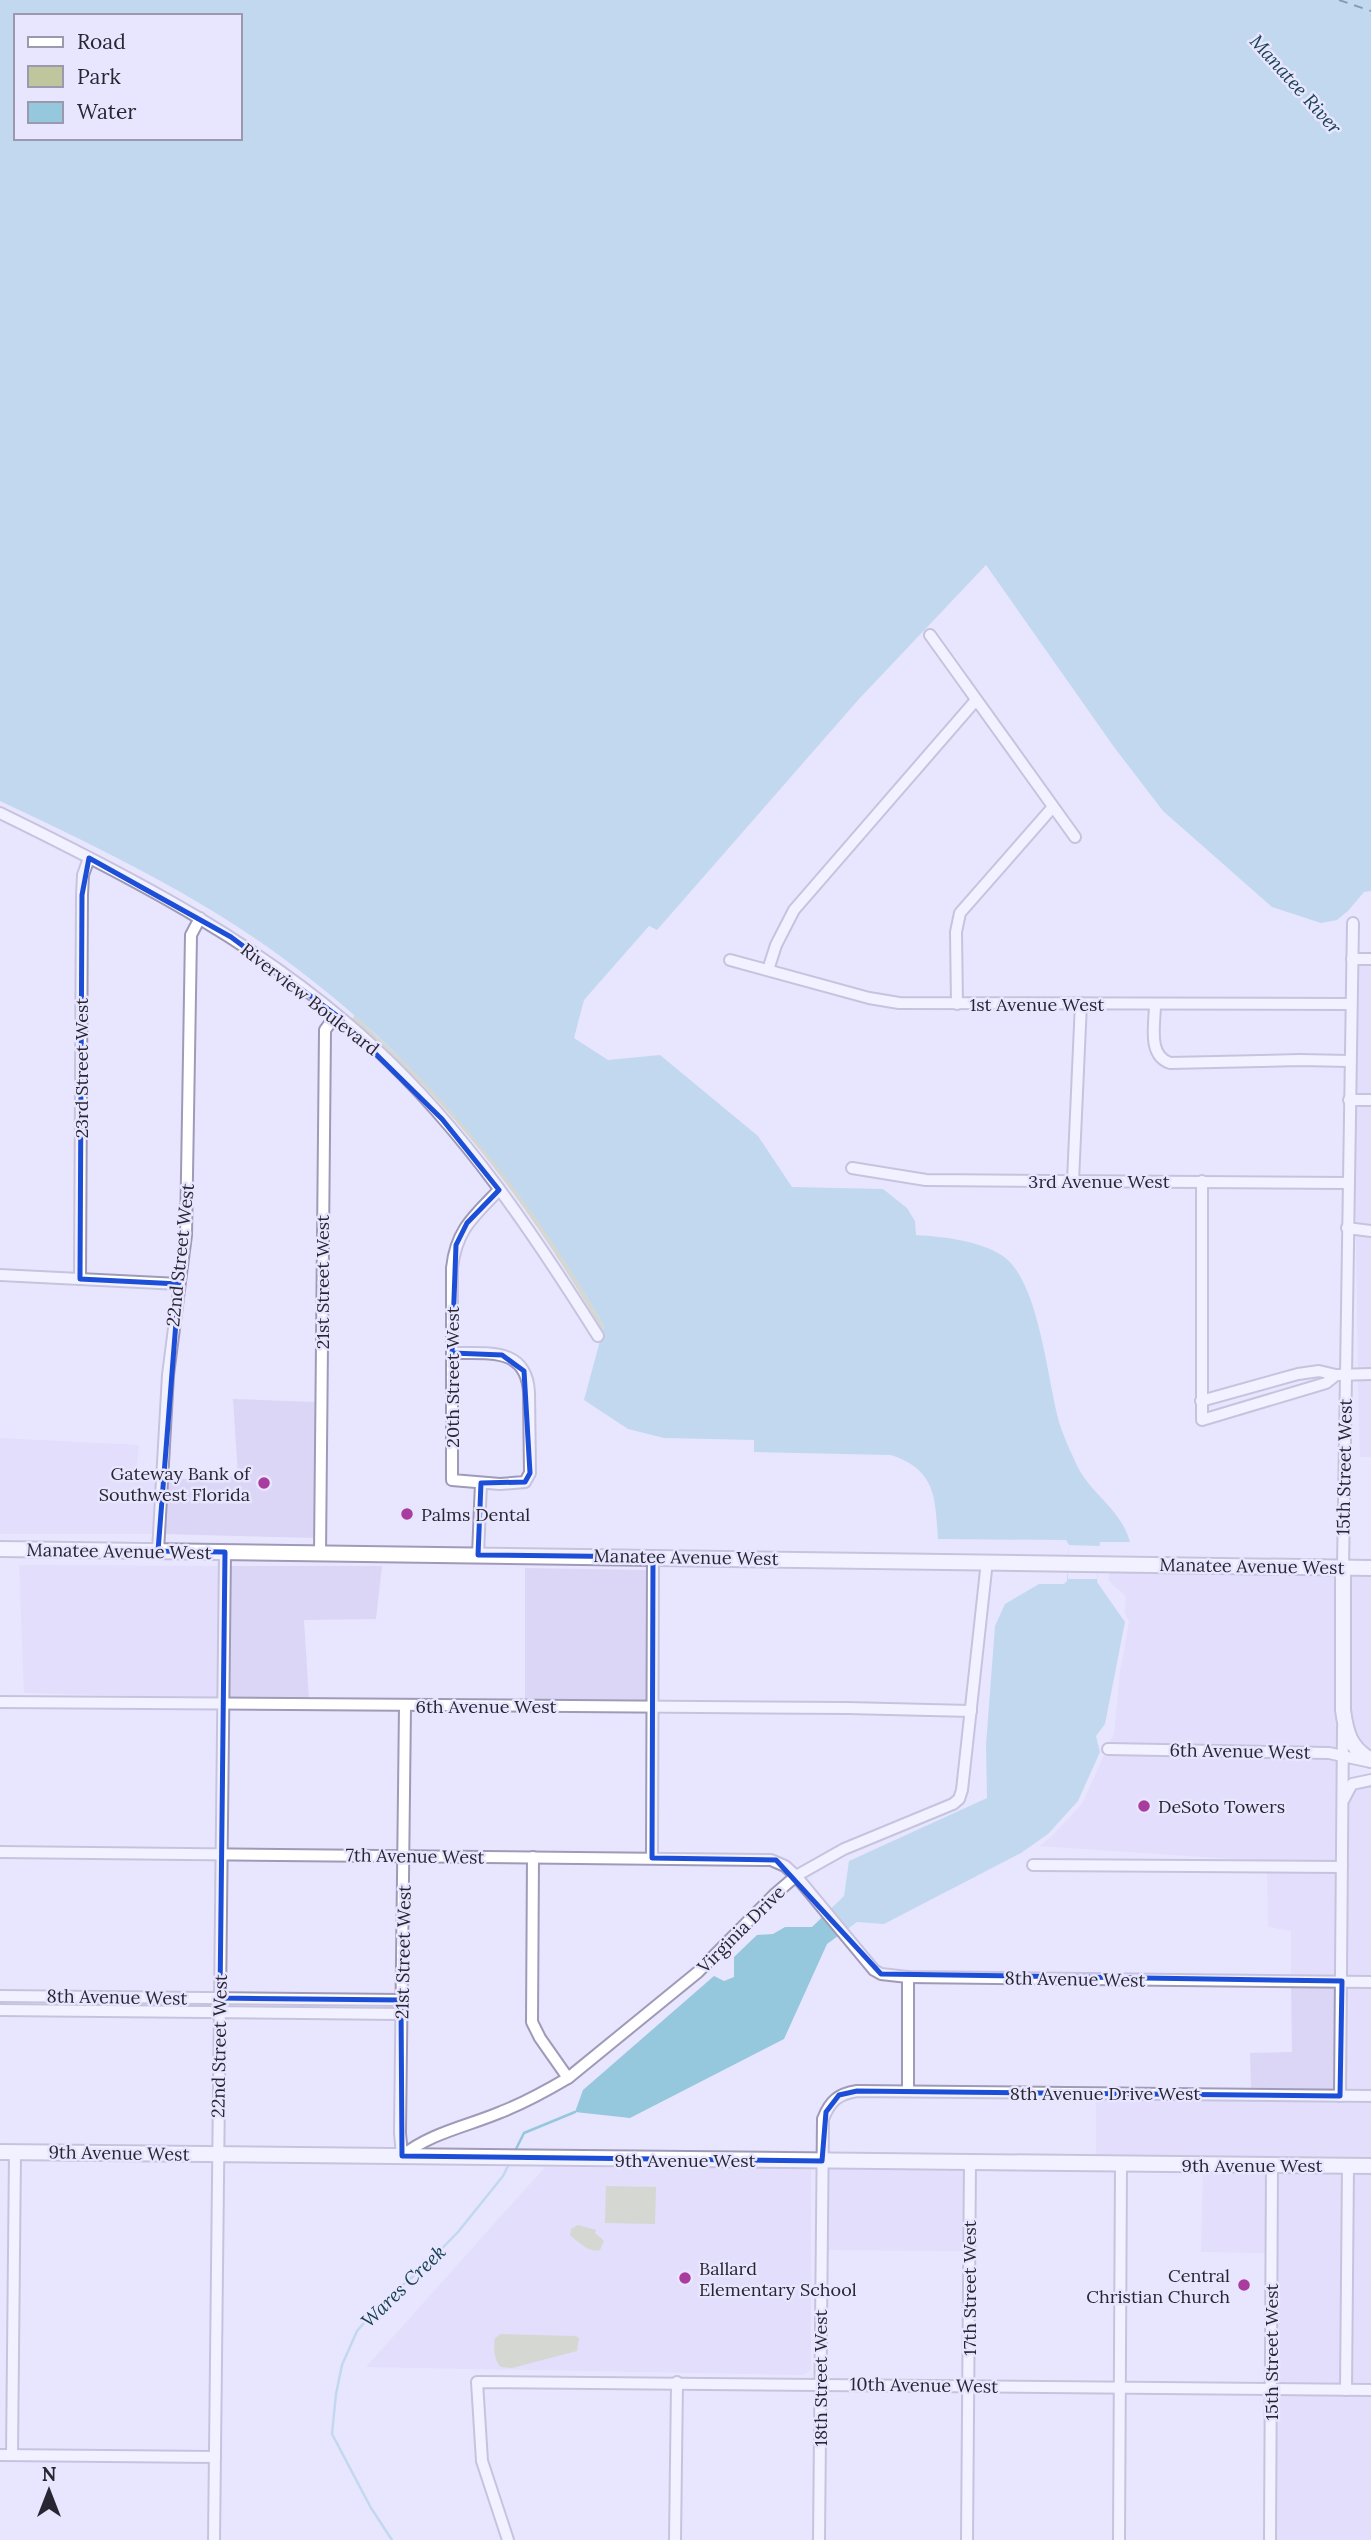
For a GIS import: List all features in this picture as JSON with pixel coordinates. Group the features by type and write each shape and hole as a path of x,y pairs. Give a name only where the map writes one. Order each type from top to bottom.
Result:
{"main road":[{"name":"Manatee Avenue West","path":"0,1549 1371,1568"},
{"name":"15th Street West","path":"1343,1567 1343,1710"},
{"name":"6th Avenue West","path":"1343,1710 1346,1732 1351,1743 1371,1761"},
{"name":"9th Avenue West","path":"0,2152 1371,2166"}],"street":[{"path":"930,635 1075,837"},
{"path":"768,970 776,945 794,910 976,700"},
{"path":"957,1004 956,932 960,913 1052,808"},
{"name":"Riverview Boulevard","path":"0,813 200,918 253,951 375,1048 477,1158 544,1251 598,1336"},
{"name":"23rd Street West","path":"80,1279 82,895 83,875 89,858"},
{"name":"22nd Street West","path":"158,1551 168,1375 186,1235 191,935 200,918"},
{"name":"15th Street West","path":"1343,1567 1341,1374 1348,1228 1353,923"},
{"path":"1352,959 1371,959"},
{"name":"1st Avenue West","path":"730,960 869,998 898,1003 1351,1004"},
{"path":"1073,1181 1081,1003"},
{"path":"1154,1003 1155,1050 1163,1061 1350,1061"},
{"name":"21st Street West","path":"320,1553 325,1030 336,1015"},
{"path":"1349,1100 1371,1100"},
{"name":"3rd Avenue West","path":"852,1168 926,1180 1348,1183"},
{"path":"1201,1410 1202,1181"},
{"name":"20th Street West","path":"481,1483 452,1480 452,1268 456,1245 467,1223 499,1190"},
{"path":"1348,1228 1371,1231"},
{"path":"0,1275 179,1284"},
{"path":"452,1353 502,1354 520,1366 528,1380 529,1478 519,1483 481,1483 478,1555"},
{"path":"1201,1410 1298,1374 1371,1374"},
{"path":"1201,1410 1326,1383 1341,1374"},
{"name":"22nd Street West","path":"214,2540 225,1552"},
{"path":"652,1858 653,1557"},
{"name":"Virginia Drive","path":"402,2156 417,2144 502,2112 540,2095 568,2078 698,1972 796,1876 844,1849 953,1804 959,1799 987,1561"},
{"name":"6th Avenue West","path":"0,1702 971,1711"},
{"name":"21st Street West","path":"402,2156 400,2133 405,1706"},
{"name":"15th Street West","path":"1340,2096 1343,1710"},
{"name":"6th Avenue West","path":"1108,1749 1329,1753 1371,1761"},
{"path":"1342,1805 1352,1784 1371,1780"},
{"name":"7th Avenue West","path":"0,1852 771,1860 785,1866 814,1898"},
{"path":"533,1857 532,2022 568,2078"},
{"path":"1033,1865 1342,1867"},
{"name":"8th Avenue West","path":"814,1898 877,1972 908,1977 1371,1982"},
{"path":"908,1977 908,2091"},
{"name":"8th Avenue West","path":"0,1996 401,2000"},
{"name":"8th Avenue West","path":"0,2010 401,2014"},
{"name":"8th Avenue Drive West","path":"839,2095 857,2091 908,2091 1371,2096"},
{"name":"18th Street West","path":"819,2540 823,2119 831,2102 839,2095"},
{"path":"12,2455 15,2152"},
{"name":"17th Street West","path":"968,2540 970,2162"},
{"path":"1119,2540 1121,2164"},
{"name":"15th Street West","path":"1270,2540 1272,2165"},
{"path":"1346,2390 1348,2165"},
{"name":"10th Avenue West","path":"508,2540 482,2461 477,2382 1371,2390"},
{"path":"676,2540 677,2382"},
{"path":"0,2455 215,2457"}],"highlighted area":[{"path":"89,858 231,937 336,1015 442,1119 499,1190 467,1223 456,1245 452,1353 502,1355 524,1371 530,1473 525,1482 481,1483 478,1555 653,1557 652,1858 776,1860 881,1974 1342,1981 1340,2096 857,2091 839,2095 826,2112 822,2161 402,2156 401,2000 220,1998 225,1552 158,1551 179,1284 80,1279 82,895"}],"shaded area":[{"path":"1357,965 1371,965 1371,1094 1354,1094"},
{"path":"1354,1105 1371,1106 1371,1225 1356,1223"},
{"path":"1356,1235 1371,1237 1371,1368 1358,1368"},
{"path":"1358,1380 1371,1380 1371,1457 1360,1457"},
{"path":"233,1399 316,1402 315,1538 164,1534 167,1480 238,1476"},
{"path":"0,1438 139,1445 135,1481 156,1481 153,1534 0,1534"},
{"path":"19,1565 219,1566 218,1698 24,1693"},
{"path":"230,1566 382,1566 376,1619 304,1620 309,1699 228,1698"},
{"path":"525,1568 648,1570 647,1701 525,1700"},
{"path":"1110,1569 1338,1573 1338,1749 1109,1743 1114,1734 1120,1671 1129,1622 1125,1613 1126,1597 1108,1580"},
{"path":"1348,1573 1371,1574 1371,1754 1355,1739 1348,1710"},
{"path":"1104,1755 1276,1757 1338,1761 1337,1861 1263,1861 1039,1846 1082,1804"},
{"path":"1371,1786 1371,1976 1347,1976 1347,1806 1355,1789"},
{"path":"1267,1872 1337,1873 1336,1975 1291,1975 1291,1931 1268,1927"},
{"path":"1291,1987 1336,1987 1335,2090 1251,2089 1250,2053 1292,2052"},
{"path":"1347,1987 1371,1988 1371,2090 1346,2090"},
{"path":"1096,2098 1371,2102 1371,2160 1096,2158"},
{"path":"545,2167 811,2169 811,2370 803,2375 366,2367"},
{"path":"827,2167 965,2168 964,2251 827,2250"},
{"path":"1203,2170 1267,2170 1267,2253 1201,2252"},
{"path":"1278,2170 1343,2171 1341,2384 1277,2384"},
{"path":"1353,2171 1371,2172 1371,2385 1351,2384"},
{"path":"1277,2396 1371,2396 1371,2540 1276,2540"}],"green space":[{"path":"355,1015 429,1085 479,1140 546,1230 604,1326 602,1331 544,1237 479,1149 430,1093 352,1019"},
{"path":"606,2186 656,2187 655,2224 605,2223"},
{"path":"578,2225 596,2230 595,2233 604,2241 600,2250 596,2251 580,2244 570,2235 571,2229"},
{"path":"501,2334 579,2338 577,2351 512,2368 501,2367 495,2358 495,2338"}],"water":[{"name":"Manatee River","path":"0,0 1371,0 1371,891 1364,892 1337,920 1321,923 1272,907 1163,811 1114,747 986,565 859,699 657,930 649,926 584,1000 574,1038 608,1060 660,1055 758,1136 792,1187 883,1189 907,1208 915,1221 916,1235 972,1243 1003,1256 1016,1269 1034,1310 1055,1406 1070,1451 1087,1482 1119,1519 1130,1542 1100,1542 1097,1582 1125,1622 1105,1724 1096,1736 1100,1752 1078,1801 1048,1834 1021,1853 884,1924 857,1922 827,1944 784,2039 630,2118 575,2112 583,2090 714,1976 724,1981 734,1977 734,1957 757,1935 773,1934 785,1927 812,1927 844,1896 849,1861 987,1798 986,1745 995,1626 1005,1604 1039,1584 1064,1584 1067,1581 1069,1545 1066,1540 938,1539 934,1498 925,1477 906,1461 891,1455 754,1452 754,1440 664,1438 628,1429 584,1400 604,1326 533,1214 452,1112 408,1065 310,978 195,900 66,832 0,801"}],"pier":[{"path":"1069,1545 1100,1546 1097,1579 1068,1579"}],"waterway":[{"name":"Wares Creek","path":"514,2153 524,2133 575,2112"},
{"name":"Wares Creek","path":"392,2540 371,2508 332,2434 342,2365 357,2331 382,2302 422,2269 458,2232 503,2176 510,2162"}],"ferry route":[{"path":"1339,0 1371,11"}],"place":[{"name":"Gateway Bank of Southwest Florida","path":"264,1483"},
{"name":"Palms Dental","path":"407,1514"},
{"name":"DeSoto Towers","path":"1144,1806"},
{"name":"Ballard Elementary School","path":"685,2278"},
{"name":"Central Christian Church","path":"1244,2285"}]}
